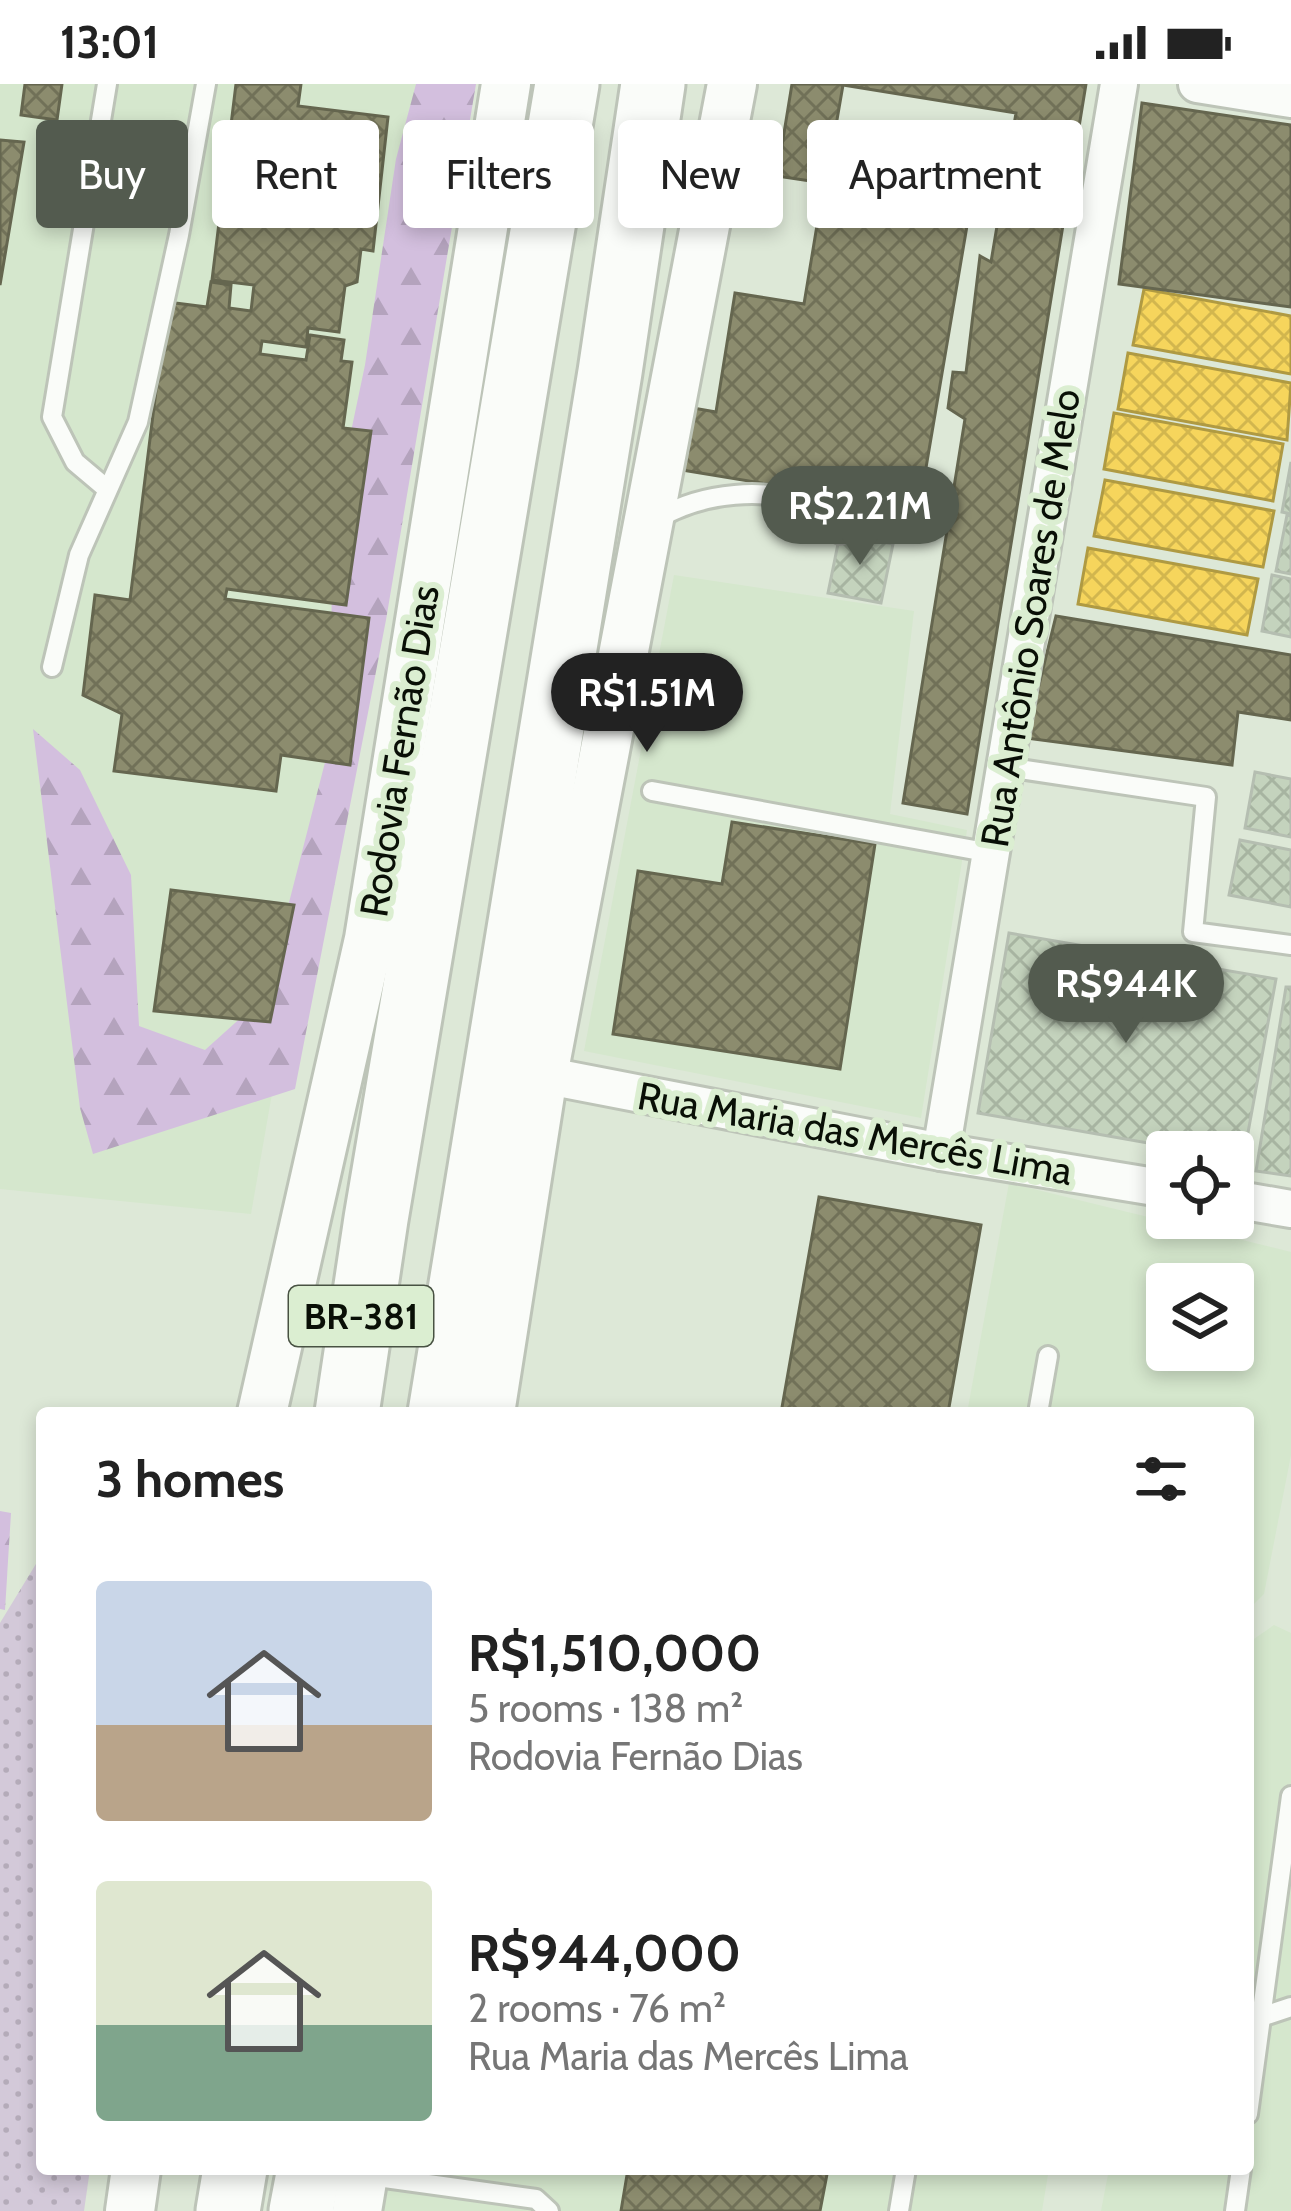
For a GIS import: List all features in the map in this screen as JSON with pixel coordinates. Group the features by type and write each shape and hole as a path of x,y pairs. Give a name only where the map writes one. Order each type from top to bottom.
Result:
{"highway":[{"name":"Rodovia Fernão Dias","path":"348,1407 567,84"},
{"name":"BR-381","path":"441,1407 653,84"},
{"path":"331,1407 379,1203"},
{"path":"229,2211 234,2175"},
{"path":"301,2211 348,2181"}],"main road":[{"name":"Rodovia Fernão Dias","path":"263,1407 369,939 506,84"},
{"path":"491,1407 543,1075 731,84"},
{"path":"130,2211 135,2175"}],"street":[{"name":"Rua Antônio Soares de Melo","path":"941,1152 1119,84"},
{"path":"1198,84 1291,99"},
{"name":"Rua Maria das Mercês Lima","path":"543,1075 941,1152 1146,1186"},
{"path":"1254,1203 1291,1209"}],"lane":[{"path":"106,84 52,417 75,462 107,489"},
{"path":"52,667 80,555 138,422 206,84"},
{"path":"648,524 682,504 765,493 817,508 840,534"},
{"path":"1006,767 1206,797 1193,932 1291,945"},
{"path":"652,791 991,853"},
{"path":"1039,1407 1048,1357"},
{"path":"1254,2069 1291,1796"},
{"path":"1261,2017 1291,2007"},
{"path":"899,2211 905,2175"},
{"path":"1235,2211 1240,2175"},
{"path":"348,2181 462,2179 536,2199 549,2211"}],"shaded area":[{"path":"0,84 448,84 442,120 403,120 403,228 423,228 251,1214 0,1189"},
{"path":"674,575 914,611 890,814 967,830 921,1118 584,1051"},
{"path":"1009,1183 1146,1217 1146,1239 1238,1239 1291,1252 1291,1455 1264,1594 1254,1604 1254,1407 968,1407"},
{"path":"36,1564 36,2175 89,2175 84,2211 0,2211 0,1623"},
{"path":"1274,1625 1291,1633 1291,2211 1101,2211 1108,2175 1254,2175 1254,1639"},
{"path":"385,2175 1048,2175 1042,2211 376,2211"}],"green space":[{"path":"416,84 476,84 470,120 406,120"},
{"path":"403,133 403,228 452,228 386,620 295,1089 93,1154 80,1108 33,729 80,770 131,875 139,1026 205,1050 265,996 331,739 332,522 365,365"},
{"path":"0,1511 11,1513 5,1610 0,1609"}],"building: Homes":[{"path":"1144,289 1291,316 1291,374 1133,345"},
{"path":"1128,353 1291,383 1287,440 1118,409"},
{"path":"1114,413 1283,444 1273,501 1104,469"},
{"path":"1105,480 1274,511 1263,567 1094,536"},
{"path":"1088,548 1258,579 1247,635 1078,604"}],"building: Industry":[{"path":"25,84 62,84 57,120 21,115"},
{"path":"236,84 301,84 298,106 388,117 379,197 379,120 232,120"},
{"path":"792,84 1086,84 1080,120 1015,120 1016,113 843,85 837,120 807,120 807,180 783,177 783,139"},
{"path":"1142,103 1291,125 1291,307 1119,284"},
{"path":"0,140 24,142 0,285"},
{"path":"218,228 376,228 373,251 361,249 357,282 345,286 339,332 308,328 306,347 262,341 260,354 306,360 310,335 344,340 341,361 352,362 343,428 371,431 346,605 227,589 225,599 369,618 350,765 281,755 276,791 114,771 122,714 83,695 95,595 130,600 167,302 207,307 211,282 231,285 229,308 251,311 254,285 212,280"},
{"path":"817,228 967,228 919,509 682,470 693,408 716,412 735,293 804,304"},
{"path":"997,228 1063,228 967,814 903,803 965,419 948,408 953,372 966,373 980,256 991,262"},
{"path":"1056,616 1291,655 1291,720 1238,712 1232,765 1026,738"},
{"path":"732,822 875,844 840,1069 613,1034 638,871 722,884"},
{"path":"171,890 294,905 270,1022 154,1011"},
{"path":"819,1197 981,1225 949,1407 782,1407"},
{"path":"627,2175 827,2175 820,2211 621,2211"}],"building: Other":[{"path":"1291,462 1291,514 1282,512"},
{"path":"1287,515 1291,516 1291,574 1276,571"},
{"path":"840,534 893,544 881,603 828,593"},
{"path":"1272,575 1291,579 1291,637 1262,631"},
{"path":"1255,772 1291,779 1291,837 1245,828"},
{"path":"1240,840 1291,850 1291,907 1229,895"},
{"path":"1009,933 1276,979 1248,1131 1146,1131 1146,1143 978,1113"},
{"path":"1286,987 1291,987 1291,1176 1256,1171"}]}
